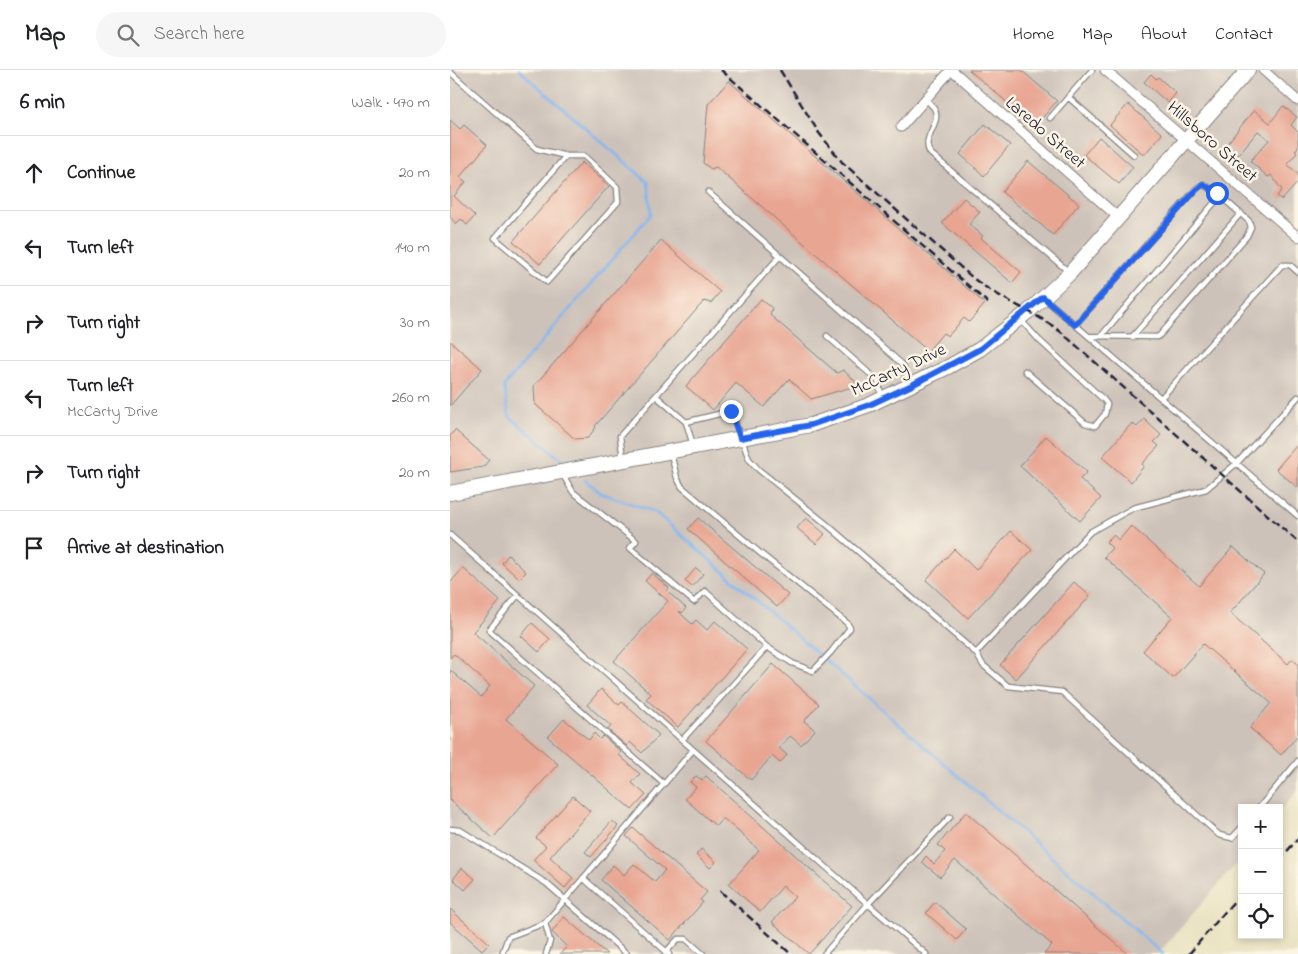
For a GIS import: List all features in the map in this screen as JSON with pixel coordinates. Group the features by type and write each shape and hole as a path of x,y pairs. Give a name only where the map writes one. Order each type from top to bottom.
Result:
{"main road":[{"name":"McCarty Drive","path":"450,493 811,425 882,399 980,349 1070,273 1248,70"}],"street":[{"path":"900,127 951,70"},
{"name":"Laredo Street","path":"951,70 1119,218"},
{"name":"Hillsboro Street","path":"1105,70 1298,237"},
{"path":"1263,70 1298,101"}],"lane":[{"path":"1050,118 1092,70"},
{"path":"450,72 538,149 566,156 584,156 617,187 618,202 547,282 495,238 566,156"},
{"path":"1068,97 1134,155"},
{"path":"925,99 934,108 936,116 934,127 927,141 926,148 930,153 1070,273"},
{"path":"1075,325 1203,184 1249,221 1251,227 1247,236 1160,335 1157,337 1088,336"},
{"path":"708,192 903,365 910,386"},
{"path":"1101,336 1220,196"},
{"path":"1132,337 1241,213"},
{"path":"624,460 620,436 780,256"},
{"path":"1161,398 1282,265 1290,264 1298,272"},
{"path":"1043,297 1298,516"},
{"path":"1019,318 1039,340 1104,400 1107,404 1105,414 1095,426 1084,423 1025,371"},
{"path":"827,336 878,381 882,399"},
{"path":"656,396 686,422 693,447"},
{"path":"976,653 1090,532 1133,508 1206,489 1237,463 1298,397"},
{"path":"686,422 731,411 748,459 759,470 824,522 976,653 983,664 1008,686 1062,692 1219,835 1232,838 1238,831"},
{"path":"561,472 573,492 636,542 630,548 694,602 706,591 767,647 792,663 813,671 829,655 850,628 847,623 682,487 677,478 670,451"},
{"path":"450,535 926,954"},
{"path":"518,595 489,630 664,784"},
{"path":"682,740 767,647"},
{"path":"502,954 508,937 545,923 693,750"},
{"path":"1262,804 1298,761"},
{"path":"824,954 950,816"},
{"path":"450,829 460,830 546,882 627,954"},
{"path":"583,878 667,953 678,939 686,939 703,954"},
{"path":"545,923 550,941 546,954"}],"shaded area":[{"path":"450,70 1298,70 1298,790 1283,807 1283,804 1238,804 1238,862 1158,954 450,954"}],"building":[{"path":"969,70 1021,70 1057,101 1035,126"},
{"path":"1151,74 1156,79 1158,77 1176,93 1168,103 1144,82"},
{"path":"729,81 985,304 969,322 964,318 948,336 943,333 928,351 716,167 711,169 703,163 708,104"},
{"path":"1128,104 1162,134 1144,155 1110,125"},
{"path":"1283,106 1297,117 1291,125 1298,132 1298,147 1295,151 1297,153 1287,164 1298,174 1298,182 1282,200 1277,196 1282,190 1271,175 1268,177 1250,161 1269,140 1258,131 1238,155 1226,145 1254,110 1270,123"},
{"path":"450,120 460,129 464,125 487,145 460,177 466,182 454,196 475,216 467,225 461,219 456,224 450,217"},
{"path":"985,124 1010,145 984,176 960,154"},
{"path":"1099,137 1133,167 1119,184 1084,155"},
{"path":"1028,161 1079,204 1053,235 1002,192"},
{"path":"582,162 609,186 540,264 513,241"},
{"path":"964,198 980,212 969,224 983,236 981,238 1021,272 1012,283 942,223"},
{"path":"661,240 720,292 711,303 704,301 595,426 588,438 575,439 535,404 534,386"},
{"path":"761,299 772,308 770,315 837,373 843,370 856,382 852,387 811,399 789,379 764,407 736,383 713,410 686,386"},
{"path":"450,341 482,369 450,406"},
{"path":"1144,419 1161,435 1154,442 1159,446 1142,464 1144,466 1131,482 1102,457 1132,423 1137,427"},
{"path":"455,430 489,460 483,467 450,472 450,436"},
{"path":"1046,436 1087,472 1080,479 1101,498 1080,521 1020,466"},
{"path":"1298,444 1298,488 1276,469"},
{"path":"698,518 788,595 777,607 688,529"},
{"path":"806,518 825,534 816,544 797,528"},
{"path":"1131,526 1199,586 1233,547 1264,574 1230,613 1288,664 1292,659 1298,664 1298,735 1281,755 1250,728 1271,703 1203,644 1173,678 1143,651 1172,617 1104,557 1112,548 1106,542 1113,535 1119,540"},
{"path":"1011,531 1032,550 968,618 926,580 954,549 976,570"},
{"path":"508,555 526,572 519,579 502,563"},
{"path":"463,568 500,601 473,632 534,686 506,719 558,764 493,838 450,800 450,670 481,697 490,686 454,654 450,658 450,583"},
{"path":"696,568 703,574 692,587 685,581"},
{"path":"652,573 669,588 667,591 686,608 682,613 679,612 692,624 696,620 707,630 715,621 747,649 678,727 646,699 651,694 614,661 668,601 645,581"},
{"path":"1074,582 1090,596 1016,679 1000,665"},
{"path":"532,623 550,639 539,652 521,636"},
{"path":"773,664 819,704 804,721 815,730 801,745 790,736 779,748 787,755 780,763 772,756 751,780 706,741"},
{"path":"601,689 619,705 622,702 659,735 642,753 630,742 627,746 608,730 611,726 587,705"},
{"path":"564,719 589,740 594,733 600,739 603,736 621,752 619,755 640,774 632,783 646,795 632,810 548,737"},
{"path":"696,776 702,780 706,776 852,906 809,954 772,922 795,897 783,886 760,912 729,884 759,850 723,818 716,826 685,799 696,787 690,782"},
{"path":"573,796 590,811 550,857 573,878 565,888 533,860 546,846 536,838"},
{"path":"966,812 1128,954 1044,954 1052,945 955,860 940,877 922,862 926,856 934,864 945,851 938,845"},
{"path":"612,821 618,826 591,857 585,852"},
{"path":"633,828 707,892 700,900 703,902 670,940 601,880 613,865 624,875 634,864 655,882 665,870 626,836"},
{"path":"701,849 716,862 710,868 696,855"},
{"path":"462,868 475,879 465,890 453,879"},
{"path":"935,902 966,929 957,940 926,913"},
{"path":"450,909 489,943 482,950 450,922"},
{"path":"564,917 607,954 560,954 567,947 552,932"}],"waterway":[{"path":"519,70 648,182 651,214 504,386 509,416 564,462"},
{"path":"585,480 601,493 655,512 1163,954"}],"railway":[{"path":"721,70 988,303"},
{"path":"780,70 819,133 842,162 974,279 1061,332 1298,542"},
{"path":"1283,856 1298,839"},
{"path":"720,891 791,954"},
{"path":"1189,954 1240,894"}],"route":[{"path":"731,411 740,438 811,425 834,418 869,405 910,386 980,349 1043,297 1075,325 1196,190 1203,184 1217,193"}]}
